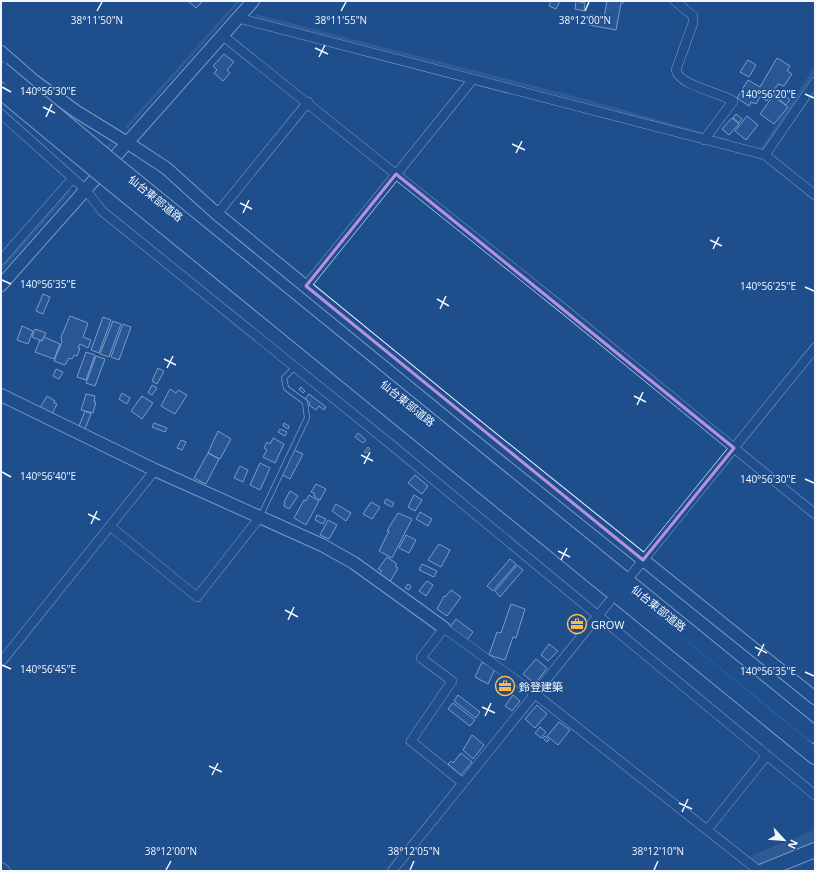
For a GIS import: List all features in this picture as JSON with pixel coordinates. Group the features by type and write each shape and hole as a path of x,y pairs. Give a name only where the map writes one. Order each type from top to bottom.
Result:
{"highway":[{"name":"仙台東部道路","path":"1,70 116,166 815,735"},
{"name":"仙台東部道路","path":"1,91 815,756"}],"main road":[{"path":"763,871 815,850"}],"street":[{"path":"1,285 126,142 253,1"},
{"path":"676,1 693,16 676,70 677,74 685,81 732,101 704,140"},
{"path":"238,18 765,155 815,195"},
{"path":"222,35 308,102 815,514"},
{"path":"1,52 34,81 76,112 166,168 218,214 306,286 815,698"},
{"path":"306,286 473,79"},
{"path":"765,155 815,82"},
{"path":"218,214 308,102"},
{"path":"1,114 85,189 102,211 295,367 815,794"},
{"path":"1,260 73,178"},
{"path":"632,574 815,348"},
{"path":"1,395 155,470 322,545 354,563 535,694 759,871"},
{"path":"1,662 155,470"},
{"path":"110,526 197,597 260,517"},
{"path":"392,871 609,602"},
{"path":"444,628 421,658 452,682 411,741 463,783"},
{"path":"708,830 768,755"},
{"path":"1,867 6,871"}],"lane":[{"path":"260,517 307,418 305,402 286,388 284,378 295,367"}],"highlighted area":[{"path":"396,174 734,448 643,560 306,286"}],"building":[{"path":"188,1 203,1 196,8"},
{"path":"551,1 560,1 556,9 549,6"},
{"path":"576,1 585,3 584,11 575,9"},
{"path":"607,1 623,1 623,3 621,3 616,30 589,25 590,15 604,17"},
{"path":"224,54 234,62 227,70 230,73 223,81 214,73 217,70 213,66"},
{"path":"777,58 790,66 787,71 792,74 784,86 778,84 767,101 760,97 756,104 751,102 749,106 737,98 748,80 760,87"},
{"path":"748,60 756,65 749,77 740,72"},
{"path":"777,91 780,94 777,98 774,95"},
{"path":"783,94 790,100 786,105 779,99"},
{"path":"773,96 788,107 774,124 760,114"},
{"path":"736,114 742,119 739,123 733,118"},
{"path":"747,116 758,125 746,140 735,131"},
{"path":"732,118 739,124 729,135 722,129"},
{"path":"43,294 50,297 43,314 36,311"},
{"path":"70,316 88,323 83,337 91,340 88,348 80,344 77,356 74,355 72,359 69,358 65,365 54,361 62,342 61,337"},
{"path":"103,317 111,320 99,353 91,350"},
{"path":"113,321 121,324 109,357 100,354"},
{"path":"123,324 131,327 119,360 111,357"},
{"path":"22,326 33,331 28,344 17,340"},
{"path":"35,329 46,333 42,341 32,337"},
{"path":"44,337 60,344 54,359 35,352 40,340 42,341"},
{"path":"86,352 95,355 86,380 77,377"},
{"path":"96,356 105,359 95,386 86,383"},
{"path":"158,368 164,371 157,384 152,381"},
{"path":"56,369 63,372 59,379 53,376"},
{"path":"152,385 157,388 152,395 148,393"},
{"path":"301,387 305,391 303,393 299,389"},
{"path":"170,389 176,393 178,390 187,395 175,414 161,406"},
{"path":"122,393 130,398 127,404 119,399"},
{"path":"86,394 95,396 94,402 96,402 93,413 81,410"},
{"path":"309,394 326,407 324,410 319,406 316,410 309,405 310,403 305,399"},
{"path":"47,396 57,404 52,414 40,408"},
{"path":"142,396 153,403 142,419 131,411"},
{"path":"85,411 91,414 85,429 79,426"},
{"path":"154,423 167,428 165,432 152,427"},
{"path":"284,423 289,426 288,429 283,426"},
{"path":"280,429 287,432 285,436 278,432"},
{"path":"218,431 231,439 220,459 208,453"},
{"path":"358,433 366,440 363,443 355,437"},
{"path":"273,438 284,444 275,463 263,457 267,450 264,448 267,442 270,444"},
{"path":"181,440 186,442 182,450 177,448"},
{"path":"368,447 370,449 366,453 364,452"},
{"path":"294,450 303,454 290,479 281,474"},
{"path":"208,453 219,459 206,484 194,478"},
{"path":"260,463 270,468 260,490 250,485"},
{"path":"240,466 248,470 243,482 234,478"},
{"path":"415,475 428,486 422,494 408,483"},
{"path":"316,484 326,489 320,500 311,492"},
{"path":"290,491 298,496 289,509 284,506 284,502"},
{"path":"309,495 319,501 306,525 294,518 304,500 306,501"},
{"path":"414,495 422,500 415,511 408,507"},
{"path":"386,499 394,503 392,507 384,503"},
{"path":"371,502 380,507 372,519 363,514"},
{"path":"336,504 351,513 346,521 332,511"},
{"path":"420,512 432,519 428,526 416,519"},
{"path":"398,513 412,519 392,558 379,551 389,531 387,531"},
{"path":"317,515 326,519 323,524 315,520"},
{"path":"328,520 337,525 329,539 320,535"},
{"path":"406,535 416,540 409,553 399,548"},
{"path":"439,544 450,550 441,567 428,560"},
{"path":"387,557 397,564 395,566 398,568 390,582 379,574 382,571 378,569"},
{"path":"510,559 516,564 493,591 487,586"},
{"path":"422,564 437,571 434,577 419,570"},
{"path":"517,565 523,570 500,597 495,591"},
{"path":"427,581 433,585 426,596 419,591"},
{"path":"408,584 411,586 409,590 405,588"},
{"path":"451,590 461,597 447,616 437,609 444,596 445,597"},
{"path":"511,604 525,609 516,638 513,637 505,660 489,655 497,632 501,633"},
{"path":"579,616 586,622 576,635 569,629"},
{"path":"456,619 473,632 467,640 450,627"},
{"path":"549,644 558,651 548,661 541,655"},
{"path":"536,659 547,668 535,684 523,674"},
{"path":"482,662 495,669 488,684 475,677"},
{"path":"505,679 513,685 506,694 498,688"},
{"path":"458,695 480,712 476,718 454,701"},
{"path":"513,695 520,701 512,711 505,706"},
{"path":"453,703 475,720 470,726 448,709"},
{"path":"537,705 547,714 535,728 525,719"},
{"path":"559,722 570,730 558,745 547,736"},
{"path":"540,727 546,732 541,738 535,733"},
{"path":"472,735 484,745 473,759 463,750"},
{"path":"545,736 549,740 547,742 543,738"},
{"path":"461,753 472,762 461,775 448,764 451,761 453,763"}],"waterway":[{"path":"127,127 239,1"},
{"path":"257,16 587,101 703,134"},
{"path":"758,149 761,150 764,146 815,69"},
{"path":"712,136 728,141"},
{"path":"107,148 112,144"},
{"path":"1,269 69,192"},
{"path":"758,862 815,839"}],"place":[{"name":"GROW","path":"577,624"},
{"name":"鈴登建築","path":"505,686"}]}
